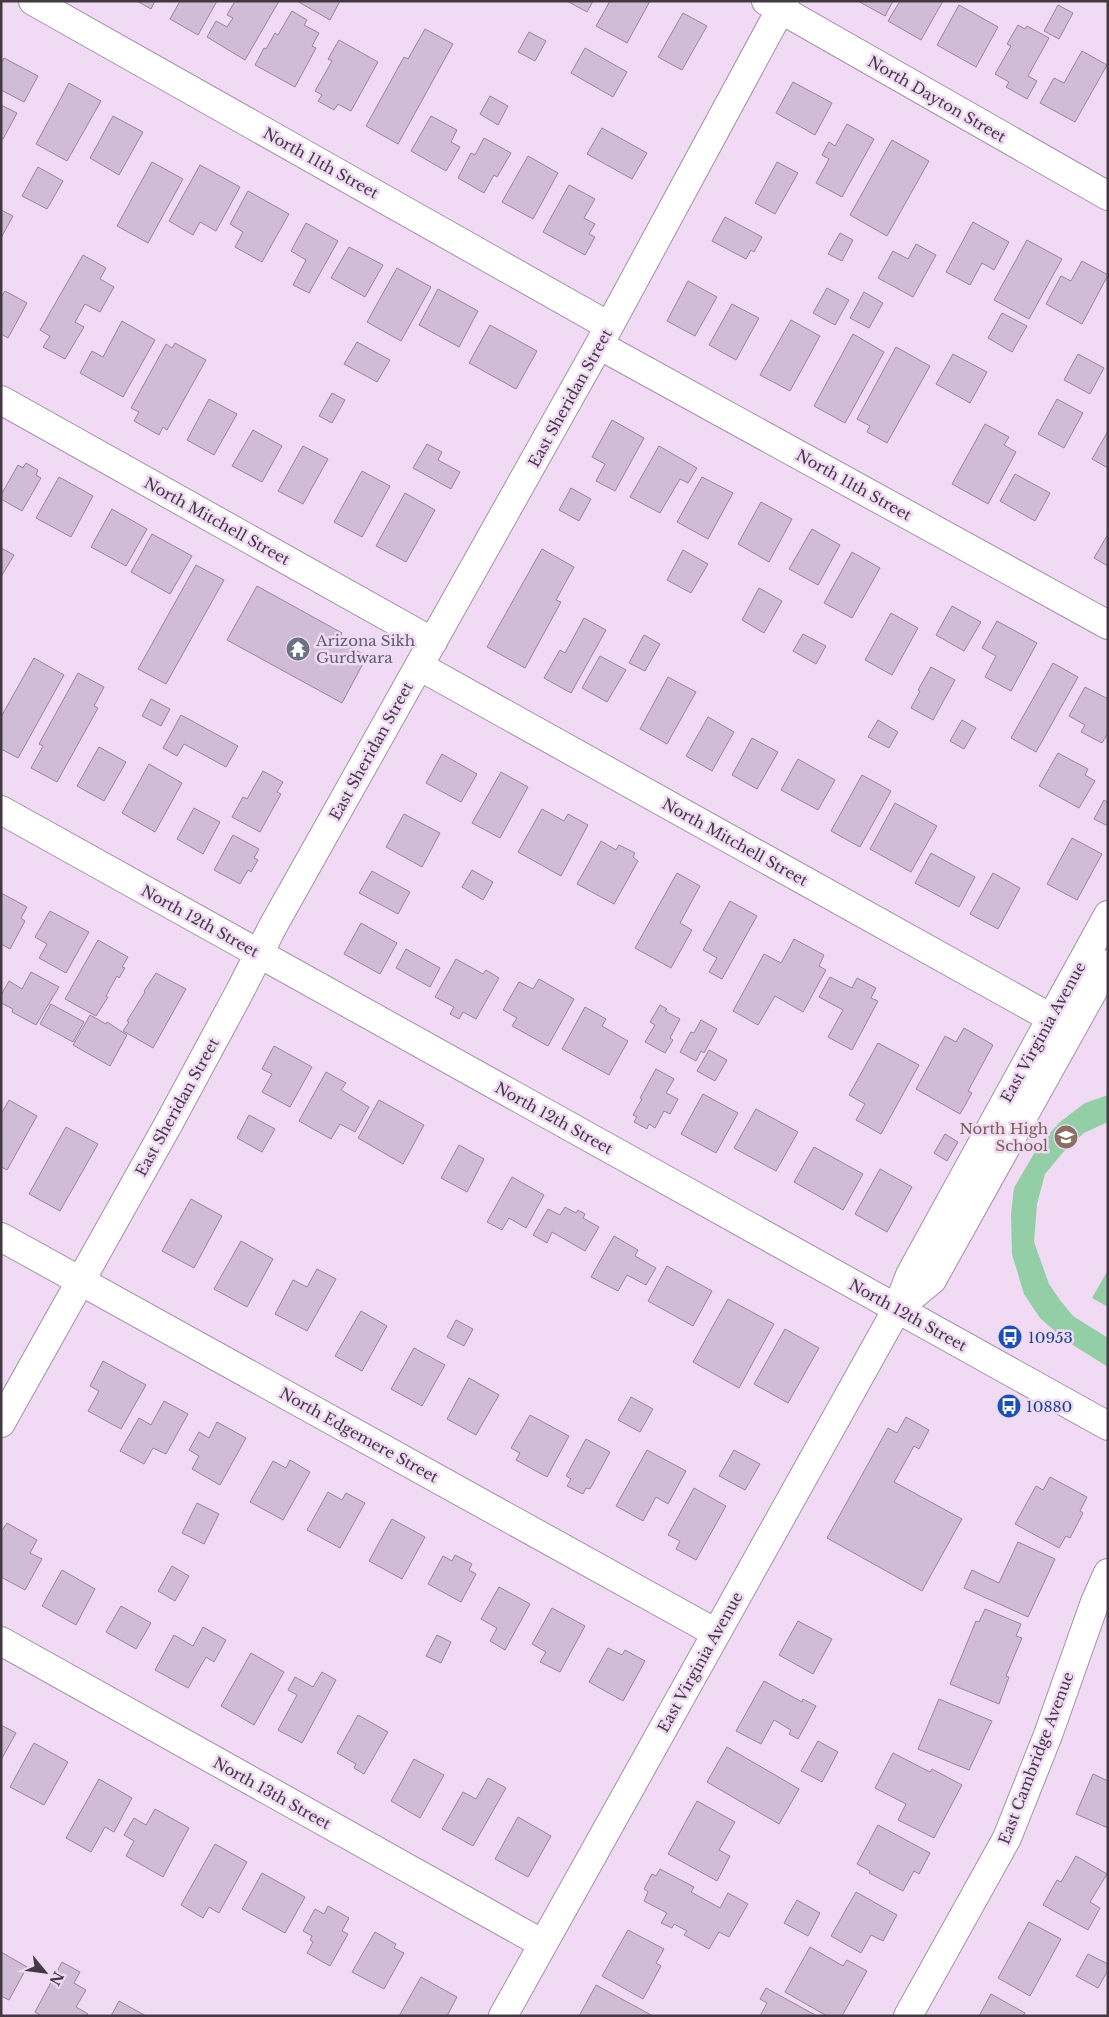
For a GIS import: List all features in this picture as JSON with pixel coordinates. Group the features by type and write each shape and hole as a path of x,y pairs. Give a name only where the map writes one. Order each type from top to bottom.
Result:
{"street":[{"name":"North 11th Street","path":"33,1 604,335 1108,625"},
{"name":"East Sheridan Street","path":"1,1423 169,1123 259,954 604,335 778,4"},
{"name":"North Dayton Street","path":"778,4 1108,196"},
{"name":"North Mitchell Street","path":"1,400 433,642"},
{"name":"North Mitchell Street","path":"419,666 1051,1018"},
{"name":"North 12th Street","path":"1,810 1108,1426"},
{"name":"East Virginia Avenue","path":"503,2016 897,1309 910,1275 1108,915"},
{"name":"East Virginia Avenue","path":"897,1309 932,1280 1108,964"},
{"name":"North Edgemere Street","path":"1,1237 716,1633"},
{"name":"East Cambridge Avenue","path":"908,2016 1007,1838 1048,1735 1095,1602 1108,1573"},
{"name":"North 13th Street","path":"1,1641 543,1944"}],"green space":[{"path":"1108,1095 1108,1122 1084,1133 1065,1150 1045,1174 1037,1204 1034,1242 1049,1284 1060,1300 1073,1316 1108,1338 1108,1367 1065,1340 1040,1318 1024,1294 1012,1254 1011,1214 1014,1188 1039,1145 1060,1122 1085,1103"},
{"path":"1108,1270 1108,1307 1092,1298"}],"building":[{"path":"137,1 155,1 151,9"},
{"path":"180,1 217,1 198,35 170,19"},
{"path":"235,1 279,1 245,60 207,37 216,21 227,27 233,18 227,15"},
{"path":"297,1 340,1 330,20"},
{"path":"567,1 593,1 587,12"},
{"path":"610,1 650,1 627,43 596,26"},
{"path":"858,1 893,1 885,16"},
{"path":"900,1 943,1 921,40 888,21"},
{"path":"959,5 998,27 976,67 937,45"},
{"path":"1058,5 1073,13 1059,39 1044,31"},
{"path":"292,11 307,20 304,25 319,33 312,46 316,48 295,87 255,65 264,48 266,49 275,33 278,35"},
{"path":"683,13 707,26 682,70 658,57"},
{"path":"1018,25 1025,29 1027,26 1049,38 1028,76 1037,81 1027,99 1006,87 1009,82 995,74 1011,46 1007,44"},
{"path":"425,29 453,44 398,144 366,126 404,57 408,59"},
{"path":"529,32 546,41 535,61 518,52"},
{"path":"339,40 378,62 351,111 338,104 334,110 318,101 322,95 315,91 332,61 328,59"},
{"path":"585,48 627,72 613,97 571,73"},
{"path":"1082,51 1107,65 1075,122 1040,103 1054,78 1064,83"},
{"path":"4,58 38,76 24,102 1,90 1,64"},
{"path":"793,82 832,103 815,135 776,113"},
{"path":"69,83 101,101 67,161 36,144"},
{"path":"490,96 508,106 498,125 480,114"},
{"path":"1,105 17,113 3,139 1,138"},
{"path":"113,116 143,132 119,175 90,158"},
{"path":"431,116 457,130 451,142 460,147 446,171 411,151"},
{"path":"847,124 874,139 842,197 816,183 829,159 822,155 829,142 835,146"},
{"path":"602,128 647,153 632,179 587,154"},
{"path":"484,138 511,153 497,177 494,175 484,193 458,178 471,153 475,155"},
{"path":"892,140 929,161 887,236 850,215"},
{"path":"528,156 558,173 533,219 502,202"},
{"path":"152,162 183,179 148,243 117,226"},
{"path":"777,162 798,173 775,214 755,203"},
{"path":"200,165 240,187 216,231 200,222 193,235 169,221"},
{"path":"38,167 63,181 47,209 22,196"},
{"path":"569,185 595,199 584,218 595,224 589,234 595,237 585,255 543,232"},
{"path":"248,191 289,214 262,262 235,247 243,232 230,224"},
{"path":"1,210 13,216 1,238"},
{"path":"725,217 762,237 754,252 751,250 746,259 712,241"},
{"path":"973,222 1009,242 994,270 982,263 970,285 946,272"},
{"path":"306,223 338,241 309,293 293,285 306,260 291,251"},
{"path":"840,233 853,240 842,261 828,254"},
{"path":"1027,240 1062,259 1029,319 994,300"},
{"path":"916,244 936,255 913,297 878,278 893,251 908,259"},
{"path":"349,247 383,265 365,297 331,278"},
{"path":"83,255 106,268 100,279 114,287 100,312 85,304 75,322 84,327 65,359 43,347 50,336 40,330"},
{"path":"1082,261 1108,275 1082,324 1046,304 1061,276 1071,281"},
{"path":"397,268 431,287 401,341 367,322"},
{"path":"688,281 717,297 695,336 667,321"},
{"path":"827,288 849,300 835,325 813,313"},
{"path":"438,289 478,311 459,347 419,325"},
{"path":"5,291 27,303 8,338 1,334 1,297"},
{"path":"864,292 883,303 869,328 850,318"},
{"path":"732,304 759,318 736,360 709,345"},
{"path":"1002,313 1027,326 1012,352 988,338"},
{"path":"791,320 820,336 790,391 760,375"},
{"path":"122,321 155,340 123,397 80,373 92,351 103,357"},
{"path":"490,325 537,351 516,389 469,363"},
{"path":"853,334 884,352 845,423 814,406"},
{"path":"357,342 390,360 377,382 344,364"},
{"path":"175,343 206,360 167,430 163,427 159,435 134,421 139,412 131,408 166,344 172,348"},
{"path":"896,347 930,366 887,443 867,432 870,426 857,419"},
{"path":"953,354 987,372 970,403 936,384"},
{"path":"1078,354 1104,368 1090,394 1064,380"},
{"path":"332,393 345,400 332,423 319,416"},
{"path":"209,399 237,414 214,455 187,440"},
{"path":"1057,399 1083,413 1064,448 1038,434"},
{"path":"612,420 644,438 615,491 596,481 605,464 592,457"},
{"path":"985,424 1009,437 1004,445 1016,452 988,504 952,484"},
{"path":"253,430 282,446 262,482 232,466"},
{"path":"1108,431 1108,468 1092,459"},
{"path":"427,444 442,452 438,460 460,472 451,489 413,468"},
{"path":"303,446 328,459 303,504 278,491"},
{"path":"659,446 697,468 688,483 680,479 660,513 630,497"},
{"path":"26,463 38,470 36,475 41,478 22,511 1,499 1,495 18,465 23,468"},
{"path":"362,471 390,486 362,537 334,522"},
{"path":"1015,474 1050,493 1035,521 1000,501"},
{"path":"59,477 93,496 71,537 36,518"},
{"path":"702,477 733,493 708,539 677,522"},
{"path":"571,488 591,499 579,521 559,510"},
{"path":"405,493 435,510 406,562 376,546"},
{"path":"761,502 792,519 769,562 738,544"},
{"path":"112,509 147,529 126,566 91,547"},
{"path":"812,529 840,545 818,585 789,569"},
{"path":"152,534 192,556 170,594 131,572"},
{"path":"1108,534 1108,566 1094,558"},
{"path":"1,548 14,555 1,577"},
{"path":"542,549 574,567 556,600 561,602 525,668 487,647"},
{"path":"683,550 708,564 691,593 667,580"},
{"path":"852,552 880,568 852,618 824,603"},
{"path":"196,565 224,580 166,684 138,669"},
{"name":"Arizona Sikh Gurdwara","path":"257,586 342,633 338,641 367,656 342,703 227,640"},
{"path":"759,588 782,601 764,633 742,620"},
{"path":"952,606 981,622 964,651 936,635"},
{"path":"891,613 918,628 892,675 865,660"},
{"path":"584,618 606,630 571,693 544,678 560,650 565,653"},
{"path":"997,621 1037,643 1011,691 985,677 996,656 982,648"},
{"path":"803,634 826,646 816,664 793,651"},
{"path":"644,635 660,644 645,671 629,663"},
{"path":"600,656 626,670 607,702 582,688"},
{"path":"34,658 64,675 18,758 1,749 1,717"},
{"path":"1053,663 1078,677 1036,752 1011,738"},
{"path":"931,667 955,680 933,720 911,708 920,691 918,690"},
{"path":"78,673 104,687 94,706 98,708 57,782 31,768 43,746 39,744"},
{"path":"668,677 696,692 667,744 640,729"},
{"path":"1085,687 1108,699 1108,733 1102,743 1081,732 1085,725 1069,716"},
{"path":"151,699 170,709 161,726 142,716"},
{"path":"181,715 238,746 226,767 184,744 177,756 163,748"},
{"path":"708,717 734,732 712,771 686,756"},
{"path":"878,720 898,732 889,748 868,737"},
{"path":"962,720 976,728 964,749 950,741"},
{"path":"752,738 778,752 757,789 732,775"},
{"path":"99,747 126,762 104,801 77,786"},
{"path":"1058,753 1088,769 1085,775 1095,781 1079,808 1039,786"},
{"path":"442,754 477,774 461,802 426,783"},
{"path":"798,759 835,780 818,810 781,790"},
{"path":"149,764 182,783 155,832 122,813"},
{"path":"263,771 283,782 277,792 281,794 260,832 232,817 243,797 247,799"},
{"path":"501,772 528,787 500,838 472,823"},
{"path":"862,775 891,791 860,847 831,831"},
{"path":"1104,800 1108,803 1108,826 1094,819"},
{"path":"895,803 937,826 911,872 870,849"},
{"path":"194,808 220,822 203,854 177,839"},
{"path":"542,809 564,821 568,814 588,825 561,876 518,852"},
{"path":"404,814 440,833 422,867 386,847"},
{"path":"233,835 259,849 254,858 258,860 251,872 248,870 240,884 214,870"},
{"path":"1072,838 1102,854 1077,900 1047,884"},
{"path":"601,841 616,850 619,845 635,853 633,857 638,861 614,904 577,884"},
{"path":"931,853 975,877 959,907 915,883"},
{"path":"472,870 493,882 483,900 462,887"},
{"path":"372,871 410,892 398,914 359,893"},
{"path":"677,873 700,886 680,923 692,930 671,968 635,948"},
{"path":"993,873 1020,888 998,929 970,914"},
{"path":"1,893 27,907 21,918 25,921 10,949 1,944"},
{"path":"730,901 757,916 722,979 709,972 717,958 703,950"},
{"path":"50,911 89,932 66,973 39,958 47,944 35,937"},
{"path":"361,923 397,943 380,974 344,954"},
{"path":"794,939 824,955 819,966 826,970 803,1012 775,996 758,1025 733,1011 764,954 781,963"},
{"path":"98,940 128,957 122,967 125,968 119,978 117,976 106,996 108,997 96,1016 65,999"},
{"path":"406,949 440,968 430,987 396,968"},
{"path":"456,959 483,974 486,970 499,978 476,1019 463,1012 459,1019 450,1014 454,1007 435,997"},
{"path":"31,972 59,987 36,1025 12,1012 13,1009 1,1003 1,995 9,981 22,989"},
{"path":"156,973 186,989 153,1048 123,1031 144,991"},
{"path":"830,977 852,988 857,978 876,988 871,998 878,1001 852,1050 828,1037 843,1010 819,997"},
{"path":"539,979 574,999 548,1046 512,1026 517,1018 503,1010 519,982 533,989"},
{"path":"51,1004 84,1022 73,1042 40,1024"},
{"path":"660,1005 667,1009 665,1011 680,1019 670,1038 673,1040 665,1053 645,1042 655,1025 650,1022"},
{"path":"585,1007 606,1019 602,1026 628,1041 609,1075 562,1049"},
{"path":"90,1015 106,1024 107,1022 127,1035 110,1066 73,1045"},
{"path":"701,1020 717,1029 704,1053 701,1051 696,1061 680,1052 691,1032 694,1033"},
{"path":"964,1028 993,1045 968,1091 972,1093 960,1114 916,1089 945,1036 956,1042"},
{"path":"878,1043 919,1065 881,1134 856,1120 865,1104 849,1095"},
{"path":"274,1046 312,1067 290,1107 262,1092 272,1074 262,1069"},
{"path":"709,1050 727,1060 715,1081 697,1071"},
{"path":"656,1069 674,1079 666,1093 678,1099 670,1114 664,1111 655,1128 649,1124 647,1129 634,1122 637,1117 633,1115"},
{"path":"326,1072 346,1083 341,1090 369,1107 355,1132 340,1124 331,1139 299,1121"},
{"path":"703,1094 738,1113 716,1153 681,1134"},
{"path":"9,1100 37,1116 7,1170 1,1167 1,1114"},
{"path":"379,1100 424,1125 403,1164 358,1138"},
{"path":"756,1109 798,1132 776,1171 734,1148"},
{"path":"249,1115 275,1129 262,1152 237,1138"},
{"path":"66,1127 98,1144 60,1211 29,1194"},
{"path":"945,1134 958,1142 947,1161 934,1153"},
{"path":"459,1145 484,1159 467,1192 441,1178"},
{"path":"814,1147 863,1174 843,1210 794,1182"},
{"path":"880,1169 912,1187 887,1232 855,1214"},
{"path":"512,1177 544,1195 526,1228 509,1218 502,1230 487,1222"},
{"path":"191,1199 222,1216 194,1268 162,1251"},
{"path":"565,1207 576,1213 578,1210 585,1214 583,1218 599,1227 585,1251 552,1232 547,1243 533,1235 548,1209 560,1215"},
{"path":"614,1236 638,1250 635,1256 656,1268 646,1285 627,1275 618,1291 591,1277"},
{"path":"241,1241 273,1259 247,1307 214,1289"},
{"path":"667,1266 712,1291 693,1326 648,1301"},
{"path":"317,1269 336,1279 307,1331 275,1314 293,1280 307,1287"},
{"path":"728,1299 774,1324 739,1388 693,1362"},
{"path":"361,1311 387,1326 362,1371 335,1356"},
{"path":"456,1320 473,1329 464,1346 447,1337"},
{"path":"785,1329 819,1348 788,1403 754,1384"},
{"path":"414,1348 445,1365 422,1406 391,1389"},
{"path":"103,1361 146,1385 121,1429 88,1411 99,1391 90,1386"},
{"path":"469,1378 499,1395 476,1435 447,1419"},
{"path":"631,1397 653,1409 640,1432 618,1420"},
{"path":"164,1401 188,1414 166,1454 153,1448 144,1464 120,1451 139,1418 151,1425"},
{"path":"530,1415 569,1436 547,1477 516,1460 520,1453 511,1448"},
{"path":"906,1417 929,1430 919,1449 914,1446 894,1482 962,1519 922,1591 827,1538 888,1428 897,1433"},
{"path":"217,1422 246,1438 220,1485 192,1469 199,1456 189,1450 199,1432 209,1438"},
{"path":"586,1439 610,1452 590,1489 586,1488 583,1494 567,1486 571,1479 566,1476"},
{"path":"647,1450 686,1471 668,1504 656,1497 643,1521 616,1506"},
{"path":"734,1450 760,1464 745,1490 719,1476"},
{"path":"290,1460 310,1472 283,1520 250,1502 273,1461 286,1468"},
{"path":"1050,1477 1087,1497 1080,1511 1083,1513 1070,1538 1066,1536 1059,1548 1015,1524 1036,1486 1043,1490"},
{"path":"694,1488 726,1506 696,1560 676,1549 680,1541 668,1535"},
{"path":"328,1492 342,1500 346,1493 365,1503 340,1548 307,1530"},
{"path":"197,1503 219,1514 204,1544 182,1533"},
{"path":"392,1519 425,1537 402,1579 369,1561"},
{"path":"7,1523 37,1540 30,1553 42,1559 25,1590 1,1577 1,1532"},
{"path":"1018,1542 1055,1559 1028,1617 964,1588 972,1570 999,1583"},
{"path":"455,1555 472,1564 469,1570 476,1574 461,1602 428,1584 443,1556 452,1561"},
{"path":"172,1566 189,1576 175,1601 158,1591"},
{"path":"62,1570 95,1589 76,1625 42,1606"},
{"path":"499,1587 530,1604 505,1650 490,1641 497,1628 481,1619"},
{"path":"121,1606 151,1623 136,1649 106,1632"},
{"path":"552,1608 585,1626 560,1672 540,1662 546,1652 532,1644"},
{"path":"985,1609 1021,1624 1016,1636 1022,1638 1006,1676 1009,1677 999,1704 950,1684 976,1621 979,1622"},
{"path":"798,1621 832,1639 813,1674 779,1655"},
{"path":"203,1627 226,1640 214,1662 206,1657 188,1688 155,1670 174,1635 193,1646"},
{"path":"437,1635 451,1642 441,1663 426,1656"},
{"path":"608,1648 622,1655 625,1650 645,1661 623,1701 589,1682"},
{"path":"251,1653 284,1672 254,1725 221,1706"},
{"path":"322,1672 336,1680 302,1743 278,1730 297,1695 288,1690 295,1677 313,1687"},
{"path":"764,1681 802,1702 803,1699 816,1706 798,1739 789,1734 791,1730 774,1720 761,1744 736,1731"},
{"path":"939,1699 992,1721 969,1770 918,1749"},
{"path":"358,1715 388,1732 364,1774 354,1768 356,1764 337,1753"},
{"path":"1,1725 16,1733 1,1760"},
{"path":"818,1741 838,1752 822,1782 801,1771"},
{"path":"34,1743 68,1762 44,1805 10,1787"},
{"path":"727,1747 799,1789 779,1824 707,1782"},
{"path":"893,1753 930,1772 932,1769 962,1785 934,1838 898,1820 906,1804 875,1788"},
{"path":"414,1759 444,1775 420,1818 391,1801"},
{"path":"1093,1774 1108,1781 1108,1828 1076,1814"},
{"path":"488,1778 506,1788 473,1846 442,1829 463,1792 476,1799"},
{"path":"99,1779 132,1798 114,1832 105,1827 91,1852 66,1838"},
{"path":"697,1801 735,1822 719,1850 730,1856 717,1881 668,1854"},
{"path":"155,1809 189,1828 163,1877 126,1856 134,1841 124,1835 134,1818 146,1825"},
{"path":"518,1817 551,1836 528,1877 495,1859"},
{"path":"878,1825 930,1853 919,1874 914,1871 903,1891 869,1873 870,1871 857,1864"},
{"path":"215,1844 247,1862 219,1913 209,1907 203,1918 181,1905"},
{"path":"1076,1856 1107,1874 1090,1902 1100,1908 1088,1930 1043,1905 1057,1880 1061,1882"},
{"path":"660,1869 694,1887 691,1892 720,1908 728,1893 748,1904 729,1937 719,1932 709,1949 684,1935 687,1931 674,1924 672,1928 661,1923 667,1913 644,1901 648,1892 644,1889 652,1874 656,1876"},
{"path":"262,1873 305,1897 285,1933 242,1909"},
{"path":"856,1892 897,1915 883,1941 871,1935 861,1953 831,1936"},
{"path":"797,1900 820,1913 808,1936 784,1923"},
{"path":"328,1906 349,1918 342,1931 348,1934 330,1966 307,1953 313,1942 310,1940 312,1936 303,1931 315,1909 324,1914"},
{"path":"1029,1922 1061,1939 1030,1996 998,1978"},
{"path":"628,1930 664,1949 656,1963 661,1966 643,1999 602,1976"},
{"path":"375,1932 396,1944 394,1948 404,1953 384,1989 352,1972"},
{"path":"810,1947 843,1966 847,1960 867,1971 842,2016 827,2016 785,1992"},
{"path":"1,1952 27,1967 9,2000 1,1996"},
{"path":"1088,1954 1108,1964 1108,1970 1098,1988 1076,1976"},
{"path":"62,1962 80,1972 74,1983 86,1990 76,2007 88,2014 86,2016 41,2016 35,2012"},
{"path":"421,1977 457,1997 447,2016 399,2016"},
{"path":"596,1985 653,2016 579,2016"},
{"path":"766,1988 817,2016 760,2016 767,2003 760,1999"},
{"path":"991,1994 1025,2013 1023,2016 979,2016"},
{"path":"119,2001 146,2016 111,2016"}],"place":[{"name":"Arizona Sikh Gurdwara","path":"298,649"},
{"name":"North High School","path":"1066,1137"},
{"name":"10953","path":"1010,1337"},
{"name":"10880","path":"1009,1406"}]}
